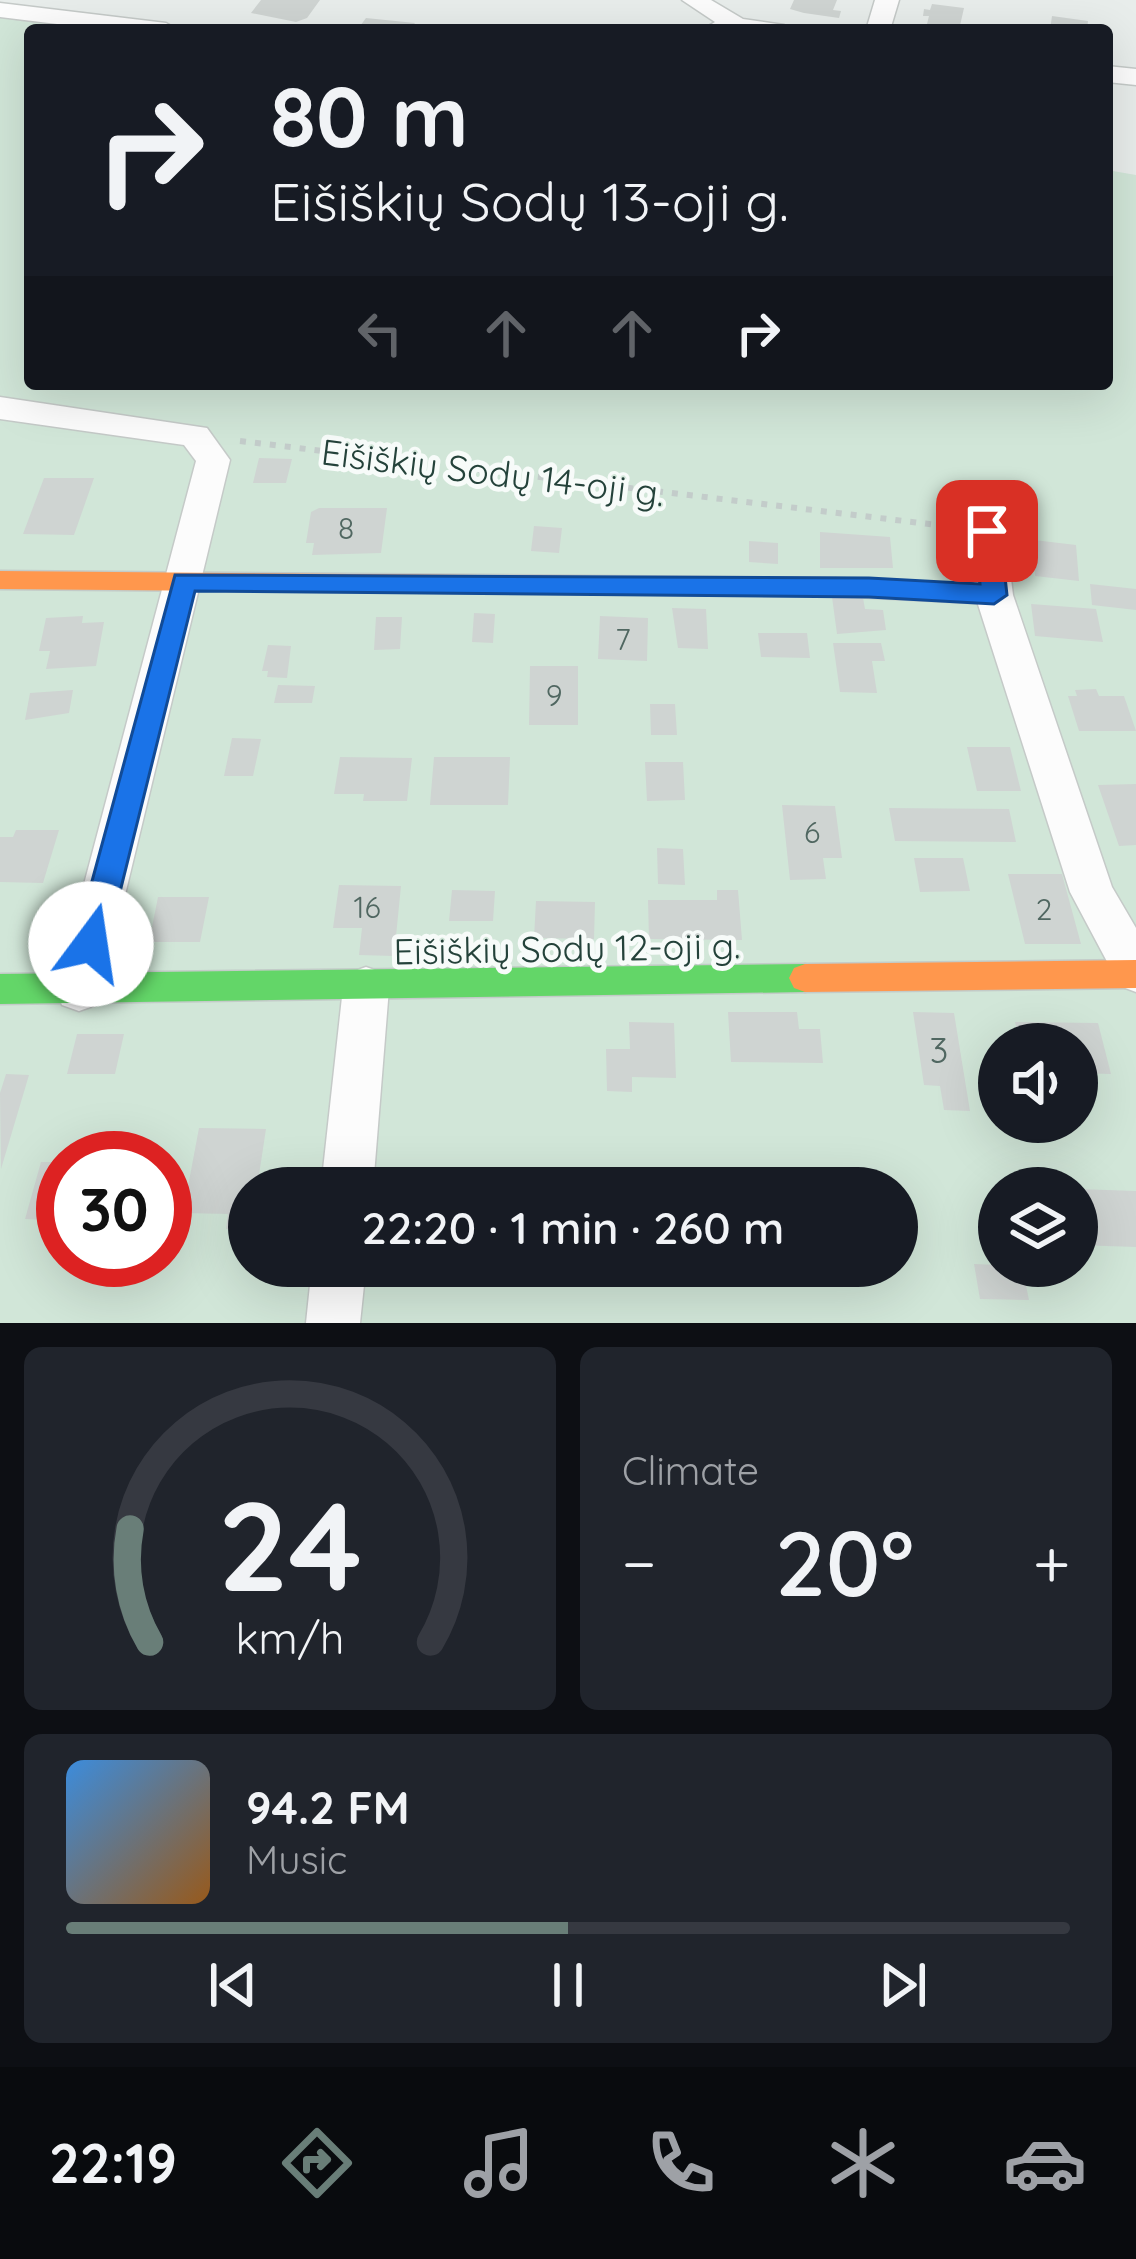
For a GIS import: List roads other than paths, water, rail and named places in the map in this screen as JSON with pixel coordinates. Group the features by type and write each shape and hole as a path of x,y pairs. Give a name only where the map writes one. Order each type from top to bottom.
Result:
{"street":[{"path":"694,0 722,24"},
{"path":"0,10 116,24"},
{"path":"0,407 195,436 213,460 79,990"},
{"path":"987,531 994,595 1092,892 1136,973"},
{"path":"0,580 869,587 994,595"},
{"name":"Eišiškių Sodų 12-oji g.","path":"0,989 367,988 1136,973"},
{"path":"348,1167 367,988"},
{"path":"333,1323 337,1287"}]}
